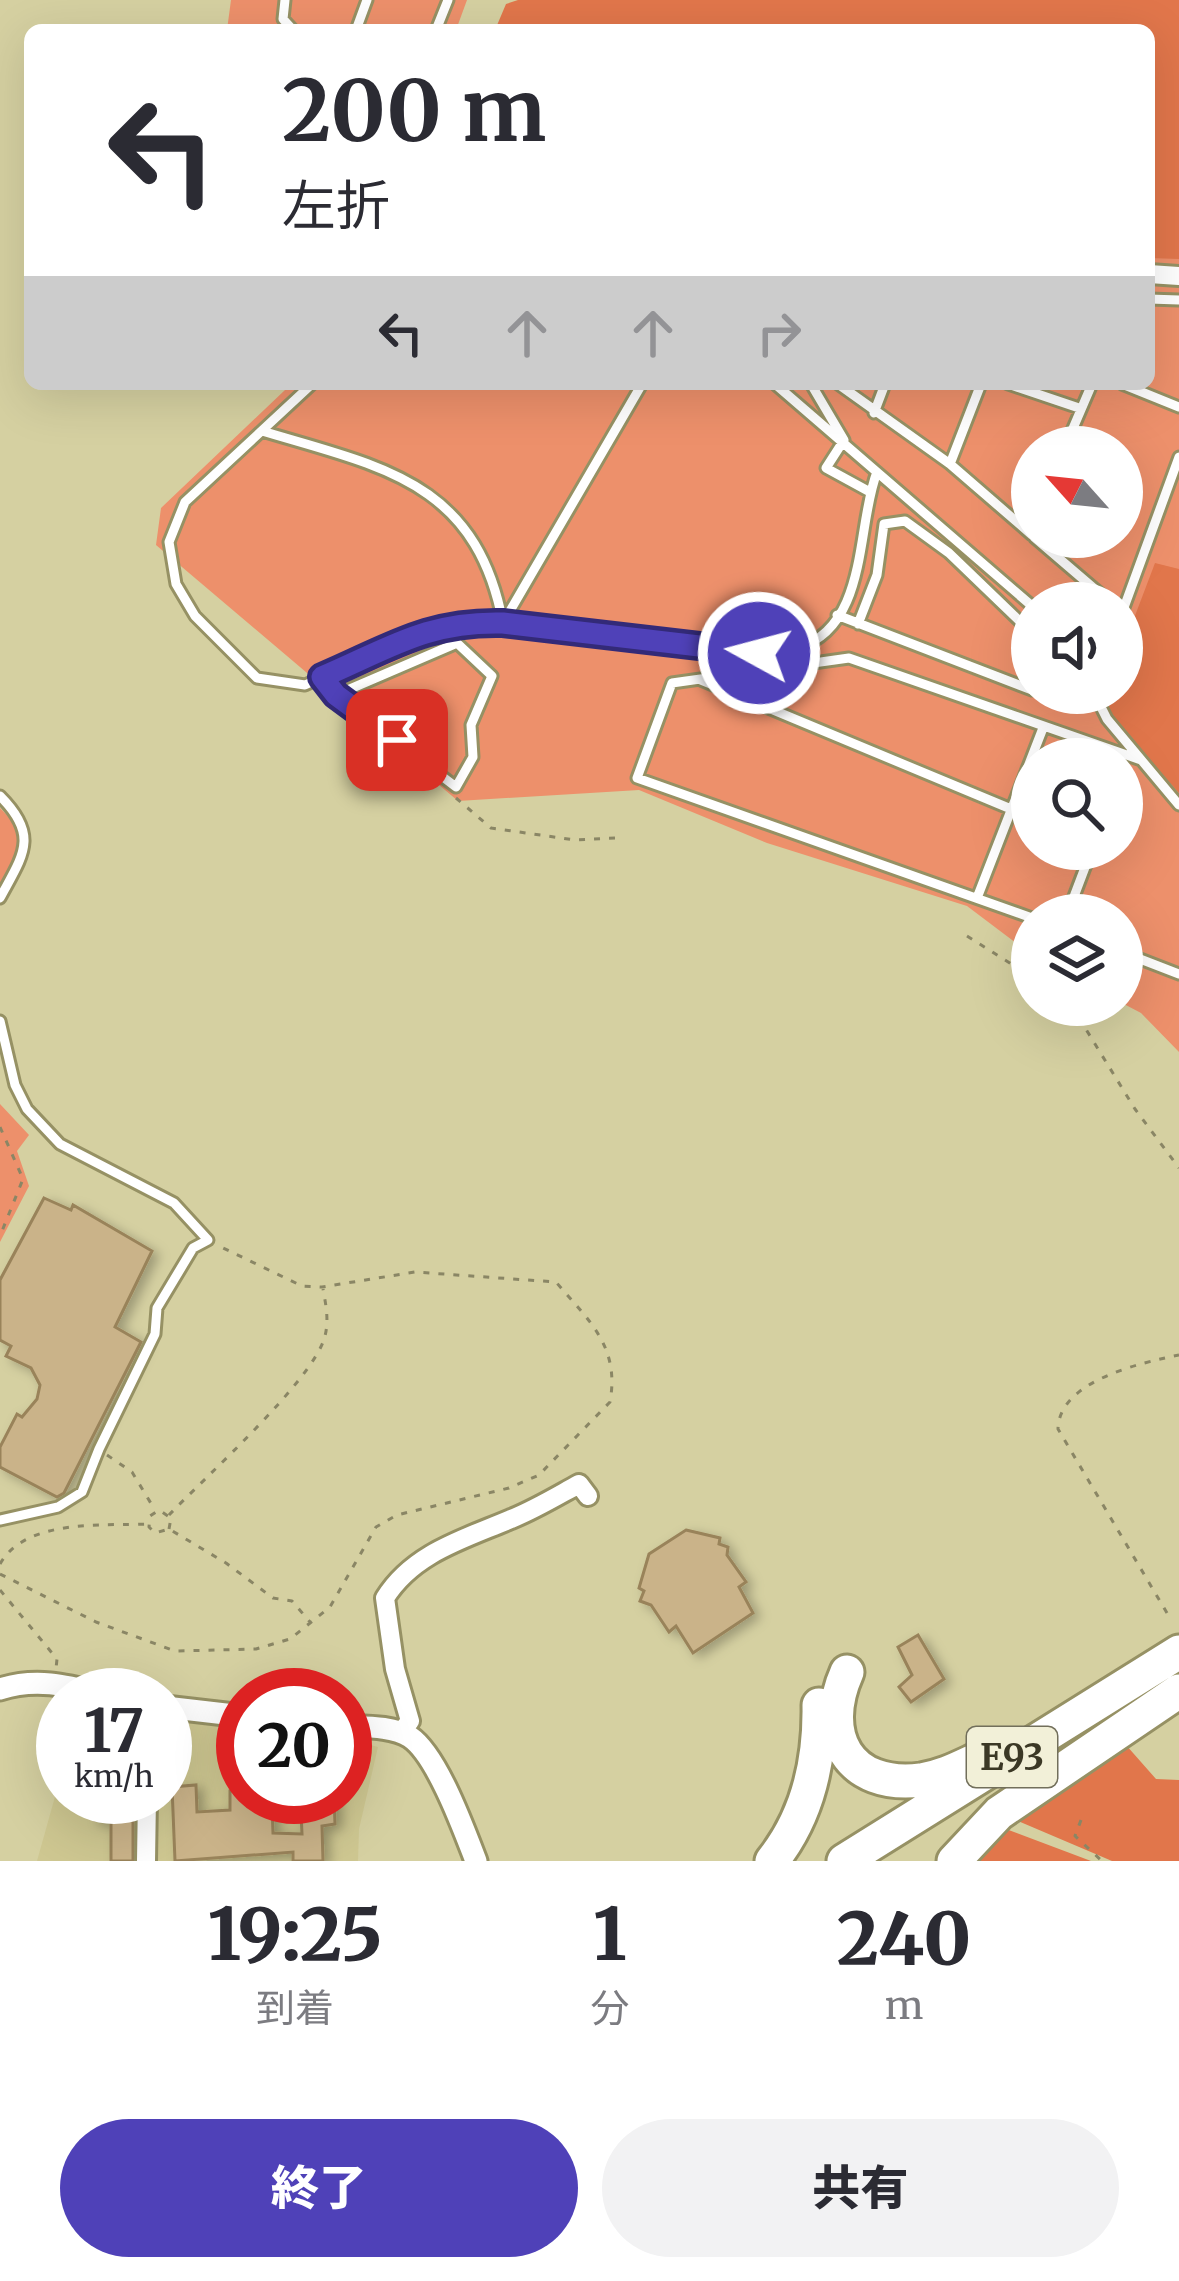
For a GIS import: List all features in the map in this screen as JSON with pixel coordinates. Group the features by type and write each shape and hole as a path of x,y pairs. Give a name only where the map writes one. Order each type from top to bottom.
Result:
{"highway":[{"name":"E93","path":"844,1861 1179,1652"},
{"name":"E93","path":"886,1861 1179,1677"},
{"path":"772,1861 795,1828 811,1781 833,1680 833,1724 840,1744 854,1763 873,1773 916,1781 1031,1746"},
{"path":"954,1861 999,1813 1179,1691"}],"street":[{"path":"401,1732 410,1720 394,1669 385,1598 398,1577 456,1539 513,1519 579,1484 588,1496"},
{"path":"0,1689 36,1682"},
{"path":"372,1729 413,1738 435,1770 476,1861"},
{"path":"146,1824 146,1861"}],"lane":[{"path":"306,390 185,502 169,542 176,584 195,616 257,678 305,685 428,629 468,622 759,653 800,647 820,635 837,616 859,565 870,492 878,472"},
{"path":"503,623 639,390"},
{"path":"782,390 1011,588"},
{"path":"815,390 844,440"},
{"path":"846,390 950,464 1011,517"},
{"path":"874,412 883,390"},
{"path":"950,464 979,390"},
{"path":"1026,390 1079,408"},
{"path":"1073,426 1089,390"},
{"path":"1138,390 1179,406"},
{"path":"262,431 407,478 476,539 498,593 503,623"},
{"path":"844,440 826,468 870,492"},
{"path":"1133,582 1179,457"},
{"path":"858,624 877,575 884,524 905,521 1011,609"},
{"path":"1059,558 1087,582"},
{"path":"837,616 1011,682"},
{"path":"322,677 336,695 456,787 473,757 471,725 491,676 457,643 336,695"},
{"path":"1011,911 637,778 672,683 849,658 1080,738"},
{"path":"699,680 1011,809"},
{"path":"1039,738 1043,728"},
{"path":"1143,762 1179,805"},
{"path":"0,796 20,817 26,842 0,898"},
{"path":"977,898 1011,812"},
{"path":"1143,960 1179,974"},
{"path":"0,1021 15,1085 27,1109 60,1144 173,1203 208,1240 193,1248 157,1308 155,1334 82,1492 58,1507 0,1520"}],"path":[{"path":"456,787 455,800 491,828 575,839 616,838"},
{"path":"967,936 1011,964"},
{"path":"1084,1026 1179,1168"},
{"path":"0,1127 23,1179 0,1236"},
{"path":"0,1574 96,1622 175,1651 256,1649 290,1639 330,1606 376,1527 397,1515 539,1475 610,1402 613,1385 605,1340 556,1282 415,1273 302,1286 208,1240"},
{"path":"169,1529 169,1515 307,1373 324,1340 328,1312 322,1287"},
{"path":"1167,1613 1058,1429 1058,1415 1083,1387 1179,1355"},
{"path":"99,1449 132,1472 155,1511 169,1515"},
{"path":"148,1523 155,1511"},
{"path":"0,1564 22,1543 60,1529 148,1523 159,1534 169,1529"},
{"path":"169,1529 273,1598 292,1601 310,1623"},
{"path":"0,1590 57,1659 56,1668"},
{"path":"1081,1820 1075,1836 1102,1861"}],"shaded area":[{"path":"231,0 467,0 458,24 228,24"},
{"path":"518,0 1179,0 1179,259 1155,258 1155,24 498,24 506,4"},
{"path":"1155,234 1179,234 1179,1052 1143,1015 1143,894 1011,894 1011,939 967,906 767,843 639,790 458,801 156,545 161,508 285,390 1155,390"},
{"path":"1155,563 1179,569 1179,793 1143,752 1143,738 1130,738 1112,714 1143,714 1143,595"},
{"path":"0,808 16,828 18,846 0,888"},
{"path":"0,1104 29,1135 17,1151 29,1186 0,1242"},
{"path":"192,1723 216,1726 216,1824 360,1824 358,1861 157,1861 157,1824 192,1824"},
{"path":"1126,1745 1156,1779 1179,1780 1179,1861 1112,1861 1018,1821 1037,1801"},
{"path":"47,1824 138,1824 137,1861 37,1861"},
{"path":"998,1826 1091,1861 969,1861"}],"building":[{"path":"44,1198 71,1210 73,1205 152,1251 115,1327 141,1342 64,1493 57,1497 0,1467 0,1447 17,1414 22,1417 37,1399 40,1385 31,1368 6,1356 11,1346 0,1340 0,1280"},
{"path":"686,1530 720,1538 719,1544 728,1547 727,1555 746,1582 739,1587 753,1613 693,1653 676,1626 669,1632 651,1605 640,1601 644,1591 639,1588 649,1554"},
{"path":"918,1635 944,1679 911,1702 899,1687 912,1675 898,1647"},
{"path":"192,1785 196,1785 197,1812 216,1811 216,1824 273,1824 273,1833 302,1834 302,1824 335,1824 322,1826 323,1861 293,1861 293,1852 175,1861 174,1824 192,1824"},
{"path":"111,1824 133,1824 133,1861 111,1861"}],"route":[{"path":"397,740 336,695 322,677 428,629 468,622 503,623 759,653"}]}
